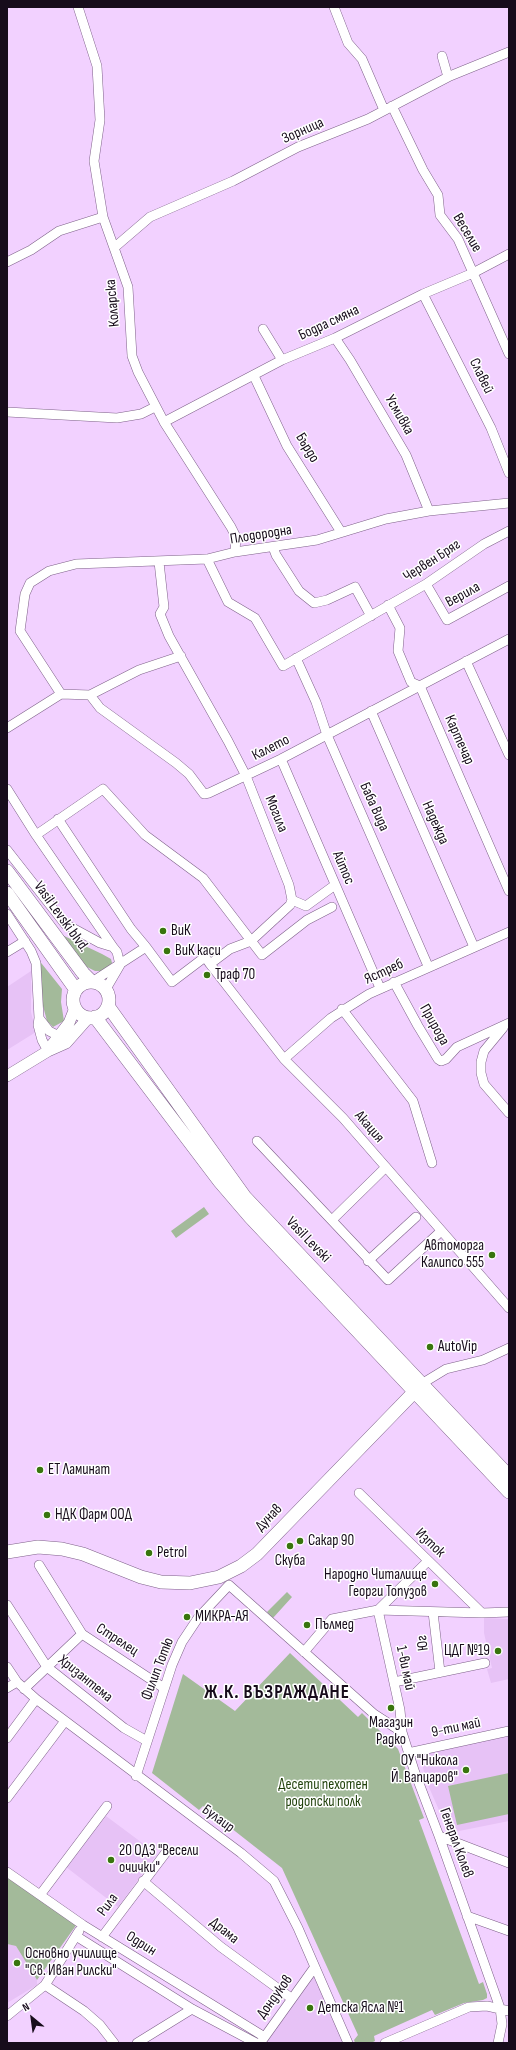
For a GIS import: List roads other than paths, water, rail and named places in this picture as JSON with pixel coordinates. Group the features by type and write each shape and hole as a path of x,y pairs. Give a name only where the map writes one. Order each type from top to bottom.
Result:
{"main road":[{"name":"Vasil Levski blvd.","path":"7,871 83,973 92,982"},
{"name":"Vasil Levski blvd.","path":"7,893 76,990"},
{"path":"92,982 106,989 109,1000 105,1011 92,1017 81,1014 75,1008 74,997 76,990 81,985 92,982"},
{"name":"Vasil Levski","path":"108,1006 246,1197 396,1358 418,1388 509,1492"},
{"name":"Vasil Levski","path":"92,1017 220,1182 250,1217 418,1388 509,1476"},
{"name":"Дунав","path":"7,1552 38,1547 62,1548 141,1577 161,1582 190,1583 219,1577 241,1566 257,1554 418,1388"}],"street":[{"name":"Коларска","path":"78,7 97,66 100,120 94,161 103,217 115,246 128,287 132,356 155,408 231,527 236,537 235,552"},
{"name":"Веселие","path":"334,7 346,40 362,59 388,108 438,195 440,215 458,238 509,354"},
{"name":"Зорница","path":"115,246 150,217 232,181 298,147 368,119 448,77 509,52"},
{"path":"442,56 448,77"},
{"path":"7,262 31,250 59,231 103,217"},
{"name":"Бодра смяна","path":"164,422 282,360 335,338 423,294 473,273 509,254"},
{"name":"Славей","path":"423,294 491,428 509,473"},
{"path":"263,329 282,360"},
{"name":"Усмивка","path":"335,338 350,360 406,455 429,511"},
{"name":"Бърдо","path":"254,376 287,446 341,532"},
{"path":"7,412 117,418 141,414 155,408"},
{"name":"Плодородна","path":"61,694 20,631 25,594 30,583 49,572 68,565 207,559 235,552 317,540 386,519 429,511 475,505 509,504"},
{"name":"Червен Бряг","path":"207,559 216,582 228,602 255,618 282,666 426,584 484,544 509,531"},
{"path":"273,547 276,555 298,591 314,603 326,600 355,587 371,616"},
{"name":"Могила","path":"159,562 164,607 160,614 169,636 246,776 289,885 292,900"},
{"name":"Верила","path":"426,584 447,620 509,586"},
{"name":"Картечар","path":"388,605 400,628 398,651 403,664 411,682 420,686 509,890"},
{"name":"Калето","path":"90,695 100,708 112,718 148,742 185,770 204,794 281,759 509,639"},
{"path":"7,728 61,694 90,695 139,670 181,656"},
{"name":"Баба Вида","path":"296,658 316,702 326,734 428,966"},
{"path":"466,661 509,755"},
{"name":"Надежда","path":"371,712 474,947"},
{"name":"Айтос","path":"281,759 380,988"},
{"path":"7,789 36,835 120,958 120,965 106,989"},
{"path":"36,835 103,789 146,835 203,878 262,954 307,920 332,907"},
{"path":"58,819 131,930 146,947 172,982 205,958 210,964 230,949 251,941 290,905 292,900 306,906 335,884"},
{"path":"7,850 65,924 100,943 113,947"},
{"path":"7,914 26,941 36,963 39,1032 48,1051"},
{"name":"Ястреб","path":"284,1059 342,1010 380,988 509,932"},
{"path":"7,952 26,941"},
{"path":"92,982 103,973 120,965 146,947"},
{"name":"Акация","path":"210,964 284,1059 342,1118 509,1308"},
{"name":"Природа","path":"394,982 438,1059 441,1061 446,1059 457,1047 508,1024"},
{"path":"48,1051 69,1023 75,1008"},
{"path":"342,1010 413,1101 432,1163"},
{"path":"7,1076 48,1051 66,1043 92,1017"},
{"path":"39,1018 50,1031 59,1036"},
{"path":"508,1024 484,1051 481,1067 484,1084 509,1113"},
{"path":"257,1141 332,1220 368,1261 388,1280 439,1232 442,1232"},
{"path":"332,1220 386,1167"},
{"path":"368,1261 416,1217"},
{"name":"Дунав","path":"418,1388 446,1369 483,1360 509,1348"},
{"name":"Изток","path":"359,1493 482,1613"},
{"path":"378,1610 428,1561"},
{"name":"Стрелец","path":"39,1564 82,1634 164,1688"},
{"name":"Филип Тотю","path":"136,1776 172,1665 185,1636 198,1618 229,1585 304,1652"},
{"name":"Хризантема","path":"7,1604 47,1667 124,1728 147,1741"},
{"path":"402,1732 374,1714 304,1652 332,1620 378,1610 482,1613 509,1612"},
{"name":"1-ви май","path":"378,1610 394,1682 402,1732"},
{"name":"Юг","path":"433,1612 440,1672"},
{"path":"24,1689 82,1634"},
{"path":"394,1682 484,1663"},
{"name":"Булаир","path":"7,1667 17,1682 36,1699 136,1776 240,1853 274,1881 298,1928 314,1968 348,2043"},
{"path":"7,1688 17,1682"},
{"path":"7,1738 36,1699"},
{"path":"7,1798 65,1721"},
{"name":"9-ти май","path":"408,1753 509,1731"},
{"name":"Генерал Колев","path":"402,1732 408,1753 500,2008 502,2024 498,2043"},
{"path":"40,1895 107,1806"},
{"path":"439,1836 509,1863"},
{"name":"Рила","path":"102,1937 143,1880 167,1851"},
{"name":"Одрин","path":"7,1872 83,1925 262,2040"},
{"name":"Драма","path":"143,1880 221,1947 291,1998"},
{"path":"466,1916 509,1931"},
{"name":"Рила","path":"7,2016 45,1985 83,1925"},
{"name":"Одрин","path":"76,1936 192,2009 256,2043"},
{"name":"Дондуков","path":"262,2040 314,1968"},
{"path":"45,1985 89,2015 100,2025 114,2043"},
{"path":"385,2043 469,2007 487,2006 509,2011"},
{"path":"137,2043 192,2009"}],"place":[{"name":"ВиК","path":"163,931"},
{"name":"ВиК каси","path":"167,951"},
{"name":"Траф 70","path":"207,975"},
{"name":"Автоморга Калипсо 555","path":"492,1255"},
{"name":"AutoVip","path":"430,1347"},
{"name":"ЕТ Ламинат","path":"40,1470"},
{"name":"НДК Фарм ООД","path":"47,1515"},
{"name":"Сакар 90","path":"300,1541"},
{"name":"Скуба","path":"290,1546"},
{"name":"Petrol","path":"149,1553"},
{"name":"Народно Читалище Георги Топузов","path":"435,1584"},
{"name":"МИКРА-АЯ","path":"187,1617"},
{"name":"Пълмед","path":"307,1625"},
{"name":"ЦДГ №19","path":"498,1651"},
{"name":"Магазин Радко","path":"391,1708"},
{"name":"ОУ \"Никола Й. Вапцаров\"","path":"466,1770"},
{"name":"20 ОДЗ \"Весели очички\"","path":"111,1860"},
{"name":"Основно училище \"Св. Иван Рилски\"","path":"17,1963"},
{"name":"Детска Ясла №1","path":"310,2008"}],"district":[{"name":"Ж.К. ВЪЗРАЖДАНЕ","path":"277,1693"}],"park label":[{"name":"Десети пехотен родопски полк","path":"323,1794"}]}
